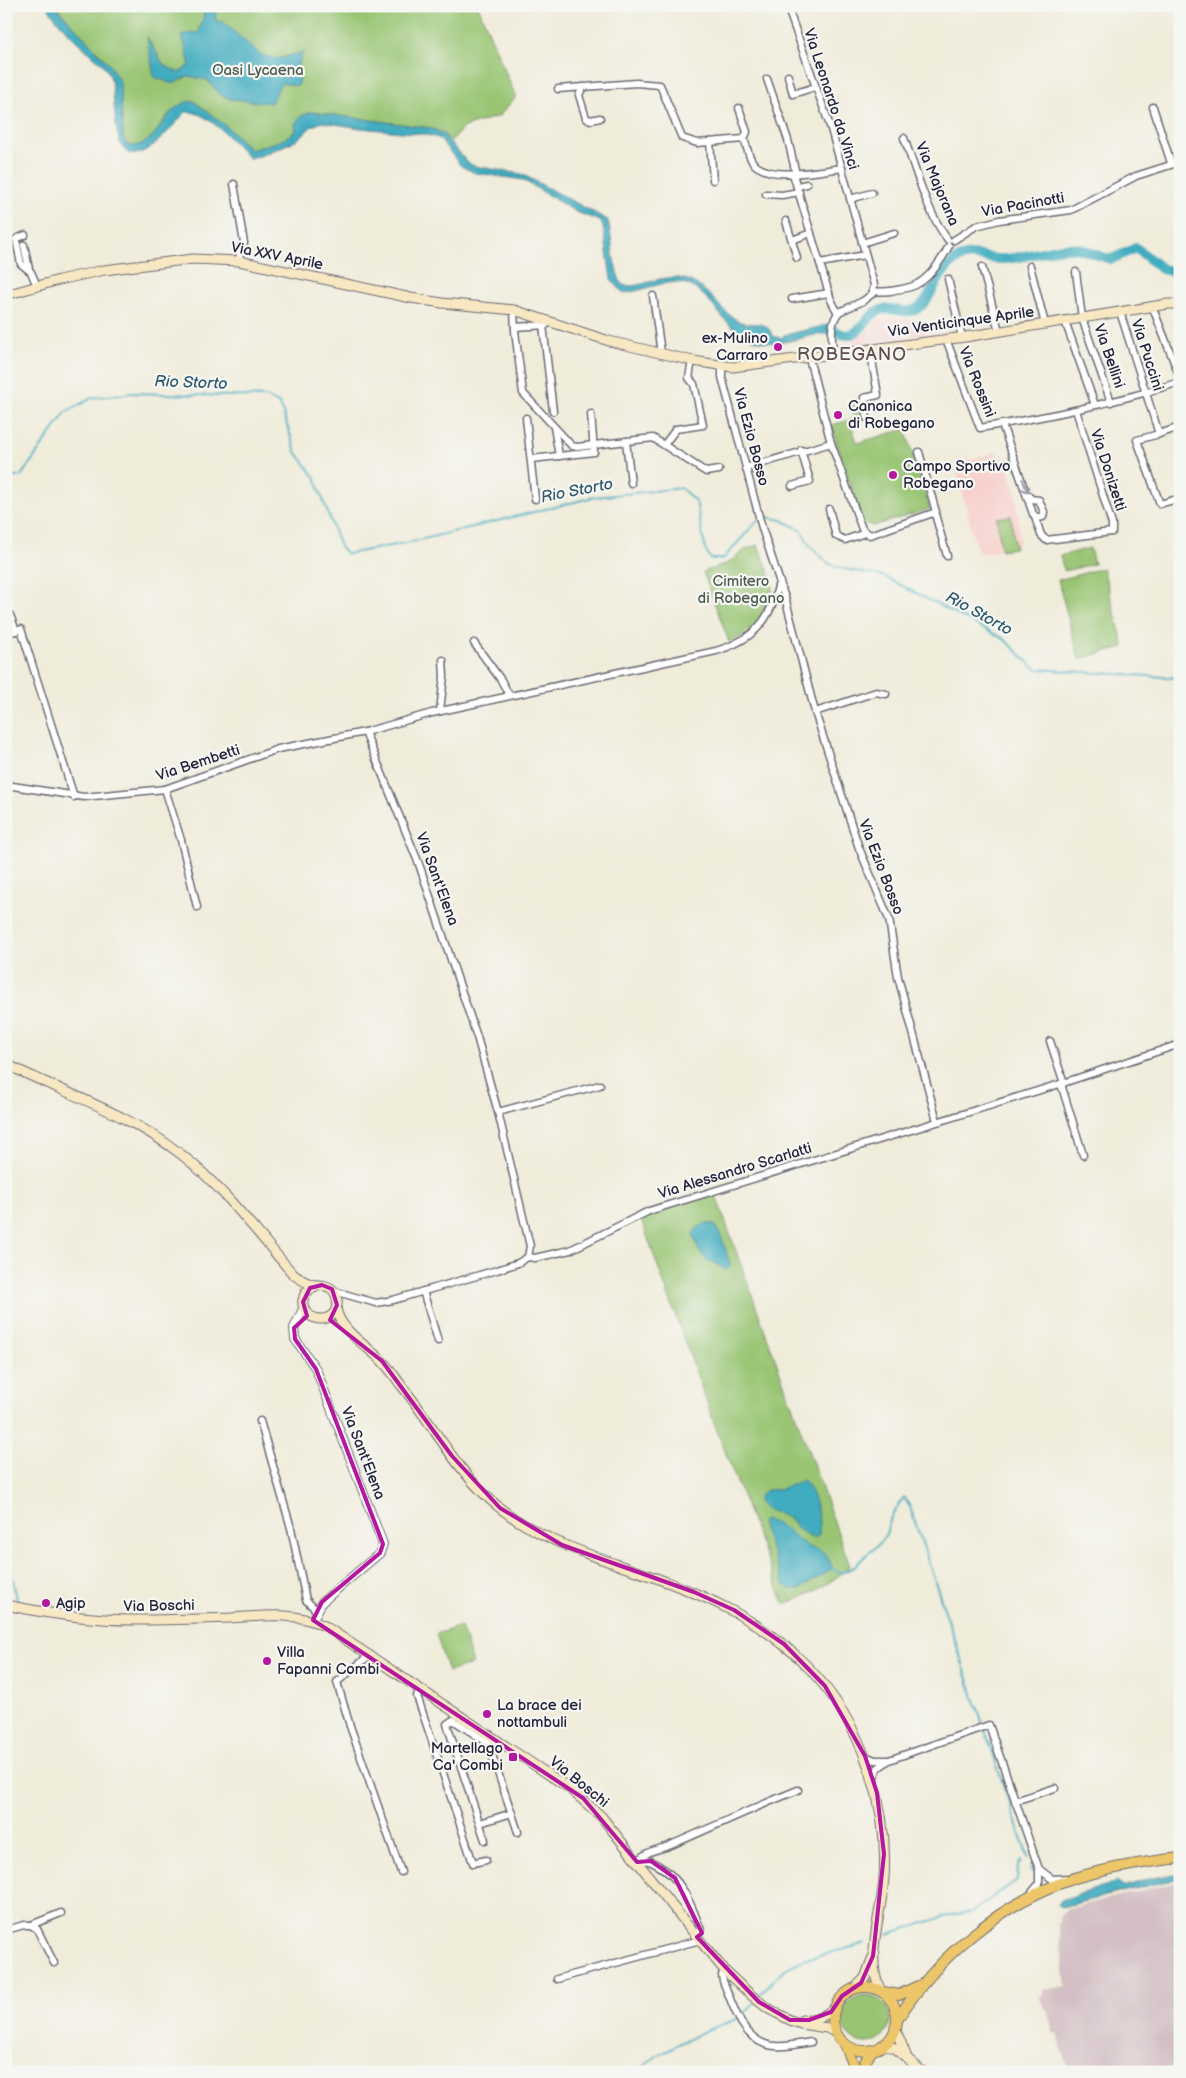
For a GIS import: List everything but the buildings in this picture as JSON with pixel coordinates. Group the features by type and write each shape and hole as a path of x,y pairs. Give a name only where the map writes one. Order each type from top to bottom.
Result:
{"main road":[{"name":"Via XXV Aprile","path":"6,296 37,286 104,270 193,259 239,261 427,301 514,310"},
{"name":"Via Venticinque Aprile","path":"514,310 609,341 722,366 747,366 999,332 1152,306 1180,304"},
{"path":"6,1064 148,1131 181,1154 216,1185 294,1275 305,1282 328,1286 334,1291 338,1316 351,1333 382,1362 410,1396 452,1456 477,1487 500,1508 562,1545 694,1592 734,1610 784,1644 825,1686 847,1720 865,1756 880,1810 884,1878 873,1956 865,1978 855,1988 842,1996 834,2009 825,2016 790,2020"},
{"path":"294,1275 303,1303 311,1317 324,1319 351,1333"},
{"path":"303,1303 308,1290 317,1285"},
{"path":"324,1319 332,1315 337,1307"},
{"name":"Via Boschi","path":"6,1606 56,1615 100,1620 286,1615 315,1616 325,1626 420,1688 490,1740 555,1778 583,1798 602,1816 725,1971 759,2002 790,2020 801,2024 824,2027 836,2033"},
{"path":"843,2042 856,2049 872,2050 882,2045 890,2038 896,2024 921,1984 971,1936 1027,1899 1074,1879 1146,1862 1180,1858"},
{"path":"873,1956 875,1979 893,2004 896,2024 908,2058"},
{"path":"855,1988 869,1987 899,1995 921,1984"},
{"path":"834,2009 836,2033 843,2042 857,2072"},
{"path":"882,2045 895,2048 923,2072"},
{"path":"863,2072 864,2064 872,2050"}],"street":[{"name":"Via Leonardo da Vinci","path":"787,6 842,168 874,285 873,291"},
{"path":"788,76 793,94 816,87"},
{"path":"767,79 788,140 798,189 832,305 838,313"},
{"path":"558,89 636,83 660,85 682,138 697,143 744,139"},
{"path":"583,87 579,95 586,118 591,120 600,118"},
{"path":"1153,107 1171,164"},
{"path":"739,108 747,132 744,139 752,162 764,172 795,174 842,168"},
{"name":"Via Majorana","path":"904,138 932,212 940,230 950,242"},
{"path":"710,142 713,180"},
{"name":"Via Pacinotti","path":"873,291 882,292 918,284 944,255 950,242 976,226 999,220 1071,210 1136,176 1180,162"},
{"path":"234,184 244,243 239,261"},
{"path":"766,194 782,195 807,184"},
{"path":"850,199 872,193"},
{"path":"786,221 797,258"},
{"path":"792,240 811,233"},
{"path":"862,243 894,234"},
{"path":"25,235 16,239 21,264 29,269"},
{"path":"24,245 29,269 37,286"},
{"path":"820,263 865,255"},
{"path":"1030,266 1045,324"},
{"path":"982,267 999,332"},
{"name":"Via Bellini","path":"1076,272 1082,318 1111,402"},
{"path":"948,279 962,337"},
{"path":"833,353 832,330 838,313 863,301 873,291"},
{"path":"792,299 829,293"},
{"path":"653,296 661,353"},
{"path":"1152,306 1180,377"},
{"path":"514,310 523,393 572,446 653,438 706,472 719,470"},
{"name":"Via Puccini","path":"1120,312 1159,434"},
{"path":"1065,321 1095,405"},
{"path":"543,325 553,411"},
{"path":"515,327 564,326"},
{"name":"Via Rossini","path":"946,339 980,428 1002,424 1041,535 1046,540"},
{"path":"867,418 864,398 878,395 870,348"},
{"path":"809,358 831,442 847,492 865,533"},
{"path":"664,445 676,429 703,425 694,384 689,378 692,360"},
{"name":"Via Ezio Bosso","path":"722,366 722,377 758,515 786,601 815,712 856,841 889,919 898,976 938,1121"},
{"path":"1002,424 1111,402 1180,382"},
{"name":"Via Donizetti","path":"1046,540 1109,533 1113,529 1076,410"},
{"path":"531,459 594,452 595,445 591,414"},
{"path":"526,418 535,499"},
{"path":"554,426 559,456"},
{"path":"1180,427 1137,440 1160,504 1180,498"},
{"path":"626,440 631,483"},
{"path":"746,468 831,442"},
{"path":"792,486 810,481 801,450"},
{"path":"919,452 947,556"},
{"name":"Via Rossini","path":"1028,495 1031,499 1039,500 1044,512 1043,517 1036,517"},
{"path":"829,509 836,536 845,540 865,533 870,535 935,514"},
{"path":"365,732 440,711 508,695 716,651 743,641 761,625 769,613 779,582"},
{"path":"10,615 16,631"},
{"path":"6,634 21,629 74,797"},
{"path":"474,643 501,680 508,695"},
{"path":"440,711 444,676 443,660"},
{"path":"815,712 876,692 886,694"},
{"name":"Via Bembetti","path":"6,785 74,797 97,797 165,789 278,749 365,732"},
{"name":"Via Sant'Elena","path":"365,732 419,864 477,1037 498,1112 530,1246 528,1257"},
{"path":"165,789 181,840 197,907"},
{"path":"1050,1041 1083,1155"},
{"name":"Via Alessandro Scarlatti","path":"334,1291 376,1302 393,1300 511,1265 528,1257 535,1258 570,1250 649,1211 1062,1083 1180,1044"},
{"path":"498,1112 600,1085"},
{"path":"423,1291 438,1341"},
{"path":"337,1307 343,1298 353,1297"},
{"path":"296,1323 303,1303"},
{"path":"296,1323 304,1318 311,1317"},
{"name":"Via Sant'Elena","path":"296,1323 294,1330 295,1339 316,1369 383,1544 380,1553 322,1602 315,1616"},
{"name":"Via Boschi","path":"260,1421 291,1528 306,1600 315,1616"},
{"path":"370,1655 337,1682 350,1726 401,1872"},
{"path":"420,1688 417,1696 473,1863 486,1860"},
{"name":"Via Boschi","path":"485,1840 447,1724 452,1720 490,1740"},
{"path":"872,1779 878,1768 889,1760 983,1726 990,1726 1039,1869 1039,1884 1027,1899"},
{"path":"490,1740 518,1832"},
{"path":"865,1756 874,1760 889,1760"},
{"path":"1016,1801 1056,1788"},
{"path":"637,1862 646,1853 670,1845 798,1790"},
{"path":"480,1823 512,1813"},
{"path":"557,1979 698,1939 701,1930 683,1889 675,1878 650,1861 644,1859 637,1862"},
{"path":"1039,1869 1052,1879 1074,1879"},
{"path":"6,1930 31,1925 61,1913"},
{"path":"31,1925 37,1930 54,1963"},
{"name":"Via Boschi","path":"725,1971 722,1977 737,2015 750,2034 765,2044 790,2045 811,2042"}],"highlighted area":[{"path":"322,1285 332,1289 337,1305 330,1320 382,1361 452,1456 500,1508 562,1545 694,1592 734,1610 784,1644 825,1686 865,1756 877,1793 884,1854 873,1956 861,1983 842,1996 831,2012 809,2020 790,2020 759,2002 697,1937 702,1933 675,1878 651,1861 637,1862 583,1798 313,1620 322,1602 380,1553 383,1544 316,1369 295,1339 294,1328 307,1316 303,1302 310,1288"}],"shaded area":[{"path":"891,317 921,321 926,335 854,345 853,339 863,334 878,320"},
{"path":"996,452 1000,459 1004,457 1016,492 1020,541 1015,548 978,553 956,469 967,466 966,461"},
{"path":"1180,1881 1180,2065 1155,2072 1069,2072 1057,2033 1053,2033 1047,2009 1045,2009 1039,1996 1043,1995 1043,1990 1066,1986 1058,1924 1060,1923 1061,1915 1067,1909"}],"green space":[{"name":"Oasi Lycaena","path":"55,6 478,6 516,97 499,116 464,127 451,141 442,133 430,128 311,112 295,124 297,131 282,140 251,150 226,126 194,101 179,106 172,111 148,141 136,146 127,145 123,137 119,82 109,64"},
{"path":"861,403 865,419 851,423 857,443 905,429 930,509 873,526 863,523 831,425 854,419 851,406"},
{"path":"1011,516 1015,548 1001,550 997,518"},
{"name":"Cimitero di Robegano","path":"758,545 771,581 772,595 760,620 745,633 729,642 703,572 728,563 746,549"},
{"path":"1090,548 1094,564 1064,571 1060,556"},
{"path":"1103,568 1124,647 1079,659 1058,580"},
{"path":"714,1190 850,1566 819,1589 784,1604 716,1428 639,1214"},
{"path":"461,1626 473,1664 448,1672 436,1634"},
{"path":"861,1995 871,1995 883,2002 890,2014 890,2024 883,2036 871,2043 861,2043 853,2039 846,2032 842,2024 842,2014 846,2006 853,1999"}],"water":[{"path":"47,6 55,6 109,64 120,82 123,137 127,145 138,145 147,141 175,109 183,103 194,101 226,126 251,150 282,140 296,131 295,124 301,116 311,112 430,128 442,133 467,162 474,166 522,174 608,220 614,261 622,285 633,286 661,279 679,278 690,281 698,286 737,320 766,326 773,336 782,338 784,335 828,325 830,333 788,341 764,342 746,336 734,328 701,293 686,284 662,284 623,293 611,279 603,226 600,221 576,212 523,180 475,173 461,166 439,138 422,134 322,122 311,127 297,140 260,156 249,158 212,122 203,116 186,112 151,147 137,154 127,152 121,143 117,130 112,84 107,70 65,29"},
{"path":"200,6 225,6 215,11 216,21 223,22 261,55 277,59 303,52 297,68 300,79 298,86 281,83 271,103 231,99 221,95 207,80 188,76 173,84 154,77 147,37 164,65 179,73 190,65 182,35 199,32 204,15"},
{"path":"705,1224 714,1224 722,1238 730,1263 730,1267 726,1270 706,1260 698,1249 693,1234 697,1228"},
{"path":"804,1480 814,1499 818,1514 819,1535 815,1538 808,1536 796,1527 790,1518 768,1510 758,1502 760,1495 767,1490 780,1489"},
{"path":"763,1520 775,1523 807,1546 822,1552 829,1560 832,1569 800,1589 790,1589 784,1584 761,1523"},
{"path":"1180,1874 1180,1878 1061,1907 1058,1905 1061,1900 1117,1882 1122,1886 1126,1886 1153,1878"}],"waterway":[{"path":"823,330 828,329 842,334 853,334 876,312 886,309 909,311 918,308 924,303 947,268 953,262 967,256 976,255 995,259 1009,259 1056,249 1075,248 1112,259 1136,248 1162,269 1180,273"},
{"name":"Rio Storto","path":"6,478 21,476 66,412 92,398 131,393 266,397 280,404 296,452 315,477 340,547 347,554 411,542 595,497 681,488 696,502 706,552 711,559 723,559 758,520 767,517 782,520 801,530 810,546 828,563 840,568 885,577 1004,639 1037,669 1180,678"},
{"path":"832,1569 841,1573 852,1568 879,1544 886,1534 891,1517 904,1497 910,1507 1028,1858"},
{"path":"6,1548 18,1604"},
{"path":"888,1934 950,1915 972,1912 1017,1880 1018,1866 1021,1861"},
{"path":"1030,1868 1032,1872"},
{"path":"758,1997 773,1980 798,1962 865,1943"},
{"path":"638,2072 655,2057 667,2050 705,2031 740,2017 754,2002"}],"place":[{"name":"ex-Mulino Carraro","path":"778,347"},
{"name":"Canonica di Robegano","path":"838,415"},
{"name":"Campo Sportivo Robegano","path":"893,475"},
{"name":"Agip","path":"46,1603"},
{"name":"Villa Fapanni Combi","path":"267,1661"},
{"name":"La brace dei nottambuli","path":"487,1714"},
{"name":"Martellago Ca' Combi","path":"513,1757"}],"district":[{"name":"ROBEGANO","path":"852,354"}]}
